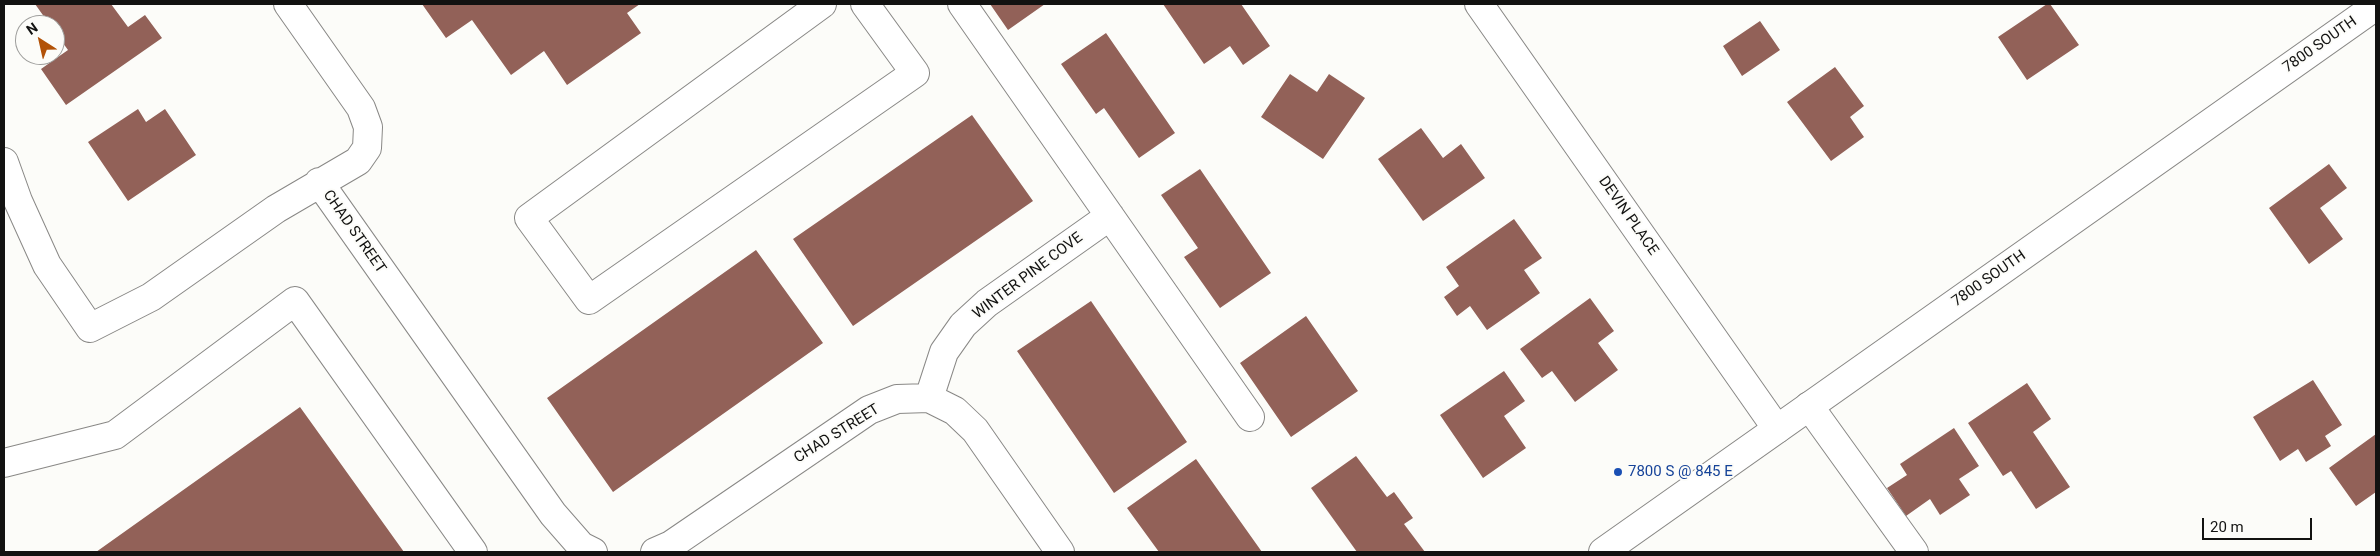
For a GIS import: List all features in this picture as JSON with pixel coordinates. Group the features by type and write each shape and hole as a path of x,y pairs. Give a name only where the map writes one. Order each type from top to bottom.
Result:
{"street":[{"path":"288,4 350,91 361,108 368,127 367,148 358,161 319,182"},
{"path":"822,4 529,218 589,300 915,73 865,4"},
{"path":"962,4 1250,417"},
{"name":"DEVIN PLACE","path":"1479,4 1776,429"},
{"name":"7800 SOUTH","path":"1602,552 2376,6"},
{"name":"CHAD STREET","path":"4,162 18,201 47,265 90,328 152,297 276,209 319,182 553,514 581,546 593,552"},
{"name":"WINTER PINE COVE","path":"929,398 944,352 964,325 987,303 1110,216"},
{"path":"4,463 115,435 295,301 473,552"},
{"name":"CHAD STREET","path":"655,552 671,545 869,410 897,399 929,398 955,411 975,430 1060,552"},
{"path":"1809,406 1914,552"}],"building":[{"path":"35,4 111,4 128,27 145,15 162,38 66,105 41,69 47,65 65,65 65,52 68,50 65,46 65,15 43,15"},
{"path":"422,4 640,4 627,13 641,33 567,85 544,51 511,75 472,20 446,38"},
{"path":"990,4 1045,4 1008,30"},
{"path":"1163,4 1241,4 1270,46 1243,65 1230,46 1204,64"},
{"path":"2047,4 2050,4 2079,45 2027,80 1998,37"},
{"path":"1760,21 1780,50 1742,76 1723,46"},
{"path":"1106,33 1175,133 1139,158 1104,108 1096,114 1061,64"},
{"path":"1835,67 1864,106 1850,117 1864,137 1831,161 1787,102"},
{"path":"1290,74 1317,92 1329,74 1365,98 1323,159 1261,117"},
{"path":"138,109 146,122 165,109 196,155 128,201 88,142"},
{"path":"972,115 1033,201 853,326 793,239"},
{"path":"1421,128 1443,158 1461,144 1485,178 1423,221 1378,159"},
{"path":"2329,164 2347,188 2320,208 2343,239 2309,264 2269,208"},
{"path":"1200,169 1271,273 1220,308 1184,257 1198,248 1161,195"},
{"path":"1514,219 1542,258 1524,270 1540,293 1487,330 1470,306 1457,316 1444,297 1459,286 1446,267"},
{"path":"756,250 823,343 613,492 547,398"},
{"path":"1590,298 1614,331 1598,343 1618,370 1575,402 1552,371 1542,378 1520,349"},
{"path":"1091,301 1187,442 1114,493 1017,351"},
{"path":"1306,316 1358,391 1291,437 1240,363"},
{"path":"1504,371 1525,401 1504,416 1526,448 1483,478 1440,415"},
{"path":"2313,380 2342,425 2325,436 2331,446 2306,462 2298,449 2280,461 2253,417"},
{"path":"2027,383 2051,419 2033,432 2070,487 2036,509 2011,471 2003,476 1968,423"},
{"path":"300,407 404,552 96,552"},
{"path":"1954,428 1979,466 1959,479 1970,495 1940,515 1930,499 1906,516 1887,488 1907,475 1900,464"},
{"path":"2376,434 2376,492 2356,506 2329,468"},
{"path":"1356,456 1387,497 1394,492 1413,518 1404,524 1425,552 1357,552 1311,488"},
{"path":"1196,459 1262,552 1159,552 1127,508"}],"place":[{"name":"7800 S @ 845 E","path":"1618,472"}]}
